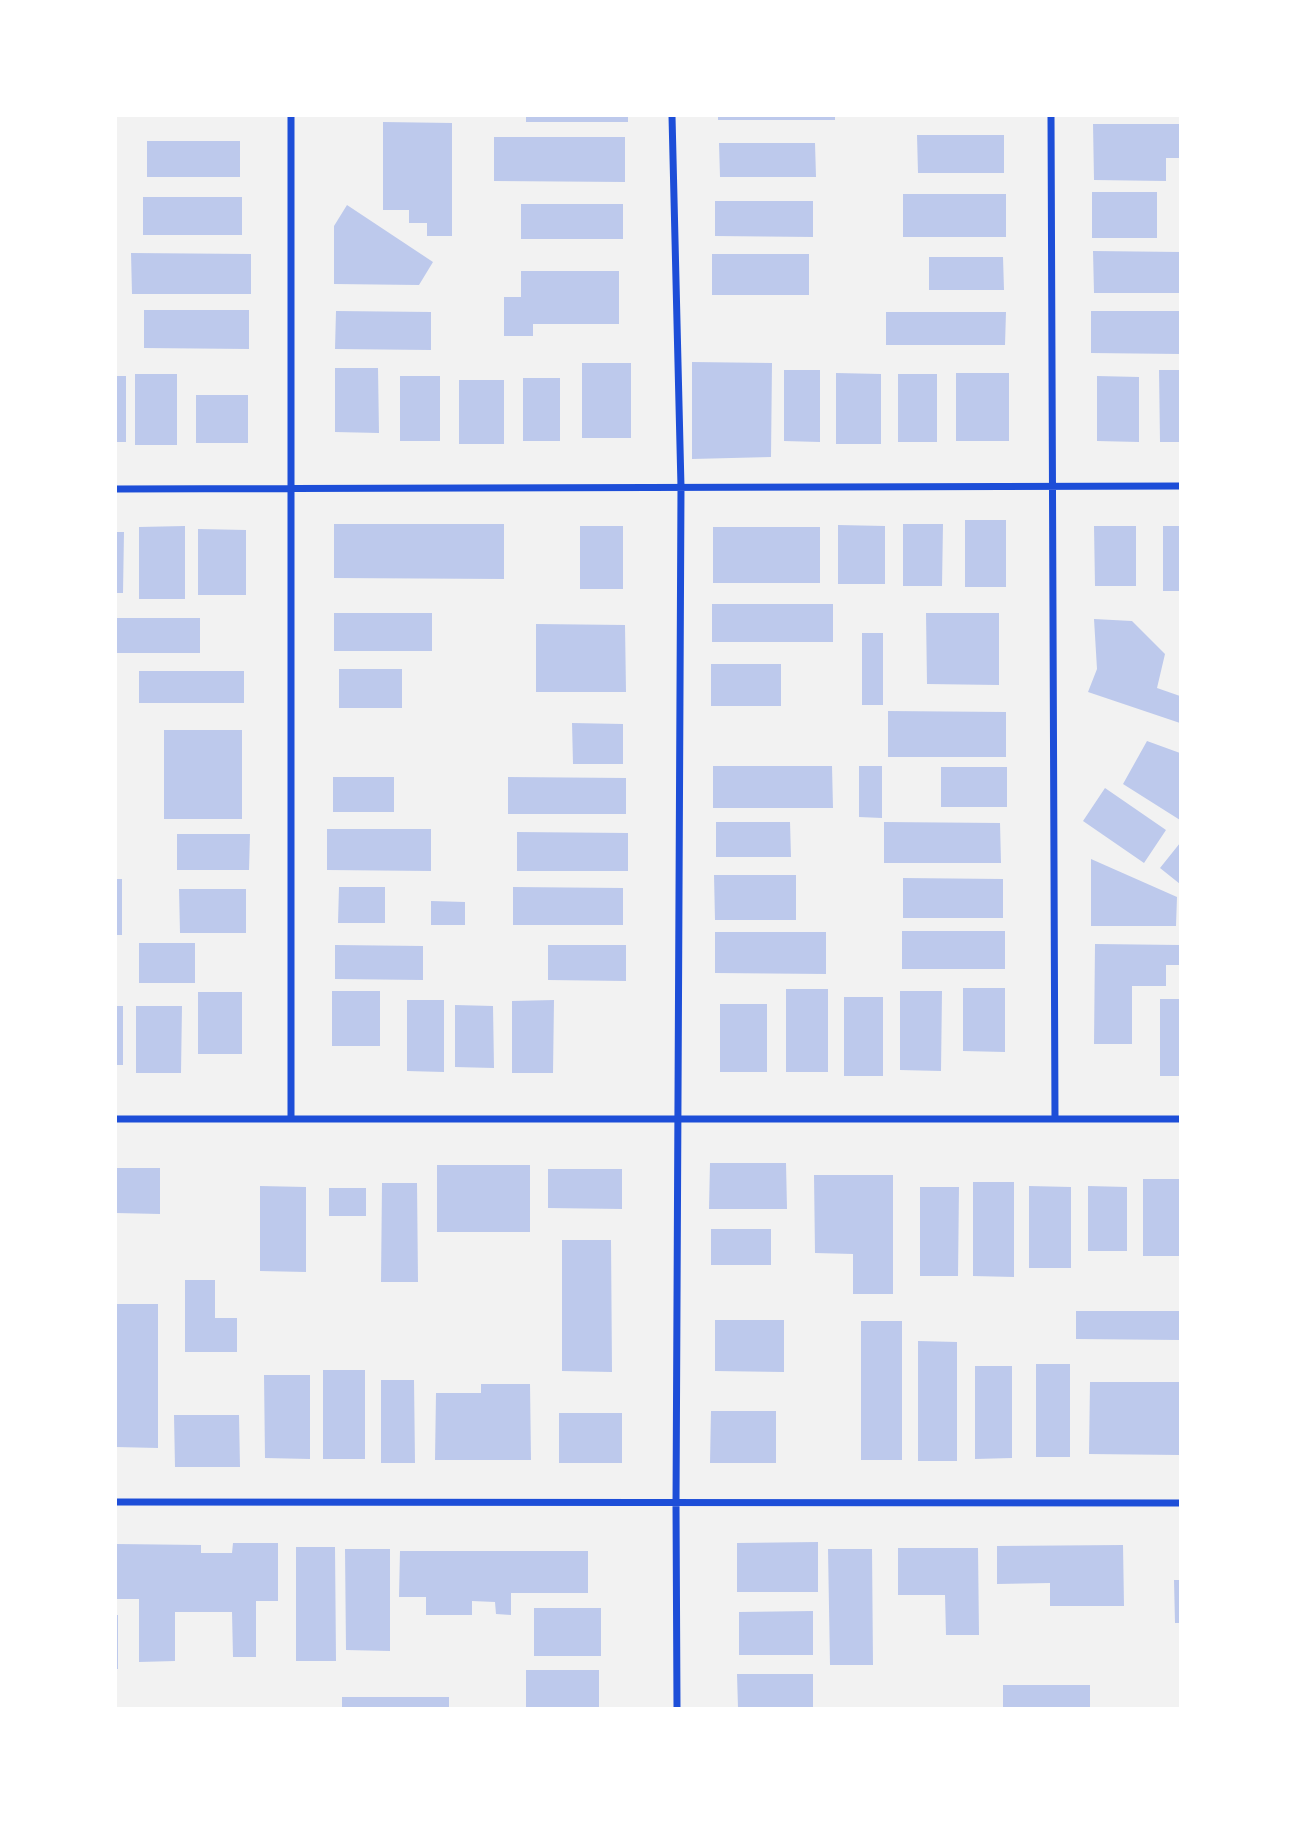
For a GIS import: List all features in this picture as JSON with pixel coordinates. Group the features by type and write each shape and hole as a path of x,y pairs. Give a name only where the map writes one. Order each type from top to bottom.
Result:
{"street":[{"path":"291,116 291,1119"},
{"path":"672,116 681,487 677,1709"},
{"path":"1051,116 1055,1119"},
{"path":"116,489 1181,486"},
{"path":"116,1119 1181,1119"},
{"path":"116,1502 1181,1503"}],"building":[{"path":"526,116 628,116 628,122 526,122"},
{"path":"718,116 835,116 835,120 718,120"},
{"path":"383,122 452,123 452,236 427,236 427,223 409,223 409,210 383,210"},
{"path":"1093,124 1180,124 1180,158 1166,158 1166,181 1094,180"},
{"path":"917,135 1004,135 1004,173 918,173"},
{"path":"494,137 625,137 625,182 494,181"},
{"path":"147,141 240,141 240,177 147,177"},
{"path":"719,143 815,143 816,177 720,177"},
{"path":"1092,192 1157,192 1157,238 1092,238"},
{"path":"903,194 1006,194 1006,237 903,237"},
{"path":"143,197 242,197 242,235 143,235"},
{"path":"715,201 813,201 813,237 715,236"},
{"path":"521,204 623,204 623,239 521,239"},
{"path":"347,205 433,262 419,285 334,284 334,226"},
{"path":"1093,251 1180,252 1180,293 1094,293"},
{"path":"131,253 251,254 251,294 132,294"},
{"path":"712,254 809,254 809,295 712,295"},
{"path":"929,257 1003,257 1004,290 929,290"},
{"path":"521,271 619,271 619,324 533,324 533,336 504,336 504,297 521,297"},
{"path":"144,310 249,310 249,349 144,348"},
{"path":"336,311 431,312 431,350 335,349"},
{"path":"1091,311 1180,311 1180,354 1091,353"},
{"path":"886,312 1006,312 1005,345 886,345"},
{"path":"692,362 772,363 771,457 692,459"},
{"path":"582,363 631,363 631,438 582,438"},
{"path":"335,368 378,368 379,433 335,432"},
{"path":"784,370 820,370 820,442 784,441"},
{"path":"1159,370 1180,370 1180,442 1160,442"},
{"path":"836,373 881,374 881,444 836,444"},
{"path":"956,373 1009,373 1009,441 956,441"},
{"path":"135,374 177,374 177,445 135,445"},
{"path":"898,374 937,374 937,442 898,442"},
{"path":"116,376 126,376 126,442 116,442"},
{"path":"400,376 440,376 440,441 400,441"},
{"path":"1097,376 1139,377 1139,442 1097,441"},
{"path":"523,378 560,378 560,441 523,441"},
{"path":"459,380 504,380 504,444 459,444"},
{"path":"196,395 248,395 248,443 196,443"},
{"path":"965,520 1006,520 1006,587 965,587"},
{"path":"334,524 504,524 504,579 334,578"},
{"path":"903,524 943,524 942,586 903,586"},
{"path":"838,525 885,526 885,584 838,584"},
{"path":"185,526 185,599 139,599 139,527"},
{"path":"580,526 623,526 623,589 580,589"},
{"path":"1094,526 1136,526 1136,586 1095,586"},
{"path":"1163,526 1180,526 1180,591 1163,591"},
{"path":"713,527 820,527 820,583 713,583"},
{"path":"198,529 246,530 246,595 198,595"},
{"path":"116,532 124,532 123,593 116,593"},
{"path":"712,604 833,604 833,642 712,642"},
{"path":"334,613 432,613 432,651 334,651"},
{"path":"926,613 999,613 999,685 927,684"},
{"path":"117,618 200,618 200,653 117,653"},
{"path":"1094,619 1132,621 1165,654 1157,688 1180,696 1180,723 1088,692 1097,669"},
{"path":"536,624 625,625 626,692 536,692"},
{"path":"862,633 883,633 883,705 862,705"},
{"path":"711,664 781,664 781,706 711,706"},
{"path":"339,669 402,669 402,708 339,708"},
{"path":"139,671 244,671 244,703 139,703"},
{"path":"888,711 1006,712 1006,757 888,757"},
{"path":"572,723 623,724 623,764 573,764"},
{"path":"164,730 242,730 242,819 164,819"},
{"path":"1147,741 1180,753 1180,820 1123,784"},
{"path":"713,766 832,766 833,808 713,808"},
{"path":"859,766 882,766 882,818 859,817"},
{"path":"941,767 1007,767 1007,807 941,807"},
{"path":"333,777 394,777 394,812 333,812"},
{"path":"508,777 626,778 626,814 508,814"},
{"path":"1105,788 1166,830 1144,863 1083,821"},
{"path":"716,822 790,822 791,857 716,857"},
{"path":"884,822 1000,823 1001,863 884,863"},
{"path":"327,829 431,829 431,871 327,870"},
{"path":"517,832 628,833 628,871 517,871"},
{"path":"177,834 250,834 249,870 177,870"},
{"path":"1180,843 1180,884 1160,868"},
{"path":"1091,859 1177,897 1176,926 1091,926"},
{"path":"714,875 796,875 796,920 715,920"},
{"path":"903,878 1003,879 1003,918 903,918"},
{"path":"116,879 122,879 122,935 116,935"},
{"path":"339,887 385,887 385,923 338,923"},
{"path":"513,887 623,888 623,925 513,925"},
{"path":"179,889 246,889 246,933 180,933"},
{"path":"431,901 465,902 465,925 431,925"},
{"path":"902,931 1005,931 1005,969 902,969"},
{"path":"715,932 826,932 826,974 715,973"},
{"path":"139,943 195,943 195,983 139,983"},
{"path":"1095,944 1180,945 1180,965 1166,965 1166,986 1132,986 1132,1044 1094,1044"},
{"path":"335,945 423,946 423,980 335,979"},
{"path":"548,945 626,945 626,981 548,980"},
{"path":"963,988 1005,988 1005,1052 963,1051"},
{"path":"786,989 828,989 828,1072 786,1072"},
{"path":"332,991 380,991 380,1046 332,1046"},
{"path":"900,991 942,991 941,1071 900,1070"},
{"path":"198,992 242,992 242,1054 198,1054"},
{"path":"844,997 883,997 883,1076 844,1076"},
{"path":"1160,999 1180,999 1180,1076 1160,1076"},
{"path":"407,1000 444,1000 444,1072 407,1071"},
{"path":"554,1000 553,1073 512,1073 512,1001"},
{"path":"720,1004 767,1004 767,1072 720,1072"},
{"path":"455,1005 493,1006 494,1068 455,1067"},
{"path":"116,1006 123,1006 123,1065 116,1065"},
{"path":"136,1006 182,1006 181,1073 136,1073"},
{"path":"710,1163 786,1163 787,1209 709,1209"},
{"path":"437,1165 530,1165 530,1232 437,1232"},
{"path":"116,1168 160,1168 160,1214 116,1213"},
{"path":"548,1169 622,1169 622,1209 548,1208"},
{"path":"814,1175 893,1175 893,1294 853,1294 853,1254 815,1253"},
{"path":"1143,1179 1180,1179 1180,1256 1143,1256"},
{"path":"973,1182 1014,1182 1014,1277 973,1276"},
{"path":"382,1183 417,1183 418,1282 381,1282"},
{"path":"260,1186 306,1187 306,1272 260,1271"},
{"path":"1029,1186 1071,1187 1071,1268 1029,1268"},
{"path":"1088,1186 1127,1187 1127,1251 1088,1251"},
{"path":"920,1187 959,1187 958,1276 920,1276"},
{"path":"329,1188 366,1188 366,1216 329,1216"},
{"path":"711,1229 771,1229 771,1265 711,1265"},
{"path":"562,1240 611,1240 612,1372 562,1371"},
{"path":"185,1280 215,1280 215,1318 237,1318 237,1352 185,1352"},
{"path":"116,1304 158,1304 158,1448 116,1447"},
{"path":"1076,1311 1180,1311 1180,1340 1076,1339"},
{"path":"715,1320 784,1320 784,1372 715,1371"},
{"path":"861,1321 902,1321 902,1460 861,1460"},
{"path":"918,1341 957,1342 957,1461 918,1461"},
{"path":"1036,1364 1070,1364 1070,1457 1036,1457"},
{"path":"975,1366 1012,1366 1012,1458 975,1459"},
{"path":"323,1370 365,1370 365,1459 323,1459"},
{"path":"264,1375 310,1375 310,1459 265,1458"},
{"path":"381,1380 414,1380 415,1463 381,1463"},
{"path":"1090,1382 1180,1382 1180,1455 1089,1454"},
{"path":"481,1384 530,1384 531,1460 435,1460 436,1393 481,1393"},
{"path":"711,1411 776,1411 776,1463 710,1463"},
{"path":"559,1413 622,1413 622,1463 559,1463"},
{"path":"174,1415 239,1415 240,1467 175,1467"},
{"path":"818,1542 818,1592 737,1592 737,1543"},
{"path":"233,1543 278,1543 278,1601 256,1601 256,1657 233,1657 232,1612 175,1612 175,1661 139,1662 139,1599 116,1599 116,1544 201,1545 201,1553 232,1553"},
{"path":"1123,1545 1124,1606 1050,1606 1050,1583 997,1584 997,1546"},
{"path":"296,1547 335,1547 336,1661 296,1661"},
{"path":"898,1548 978,1548 979,1635 946,1635 945,1595 898,1595"},
{"path":"345,1549 390,1549 390,1651 346,1650"},
{"path":"828,1549 872,1549 873,1665 830,1665"},
{"path":"400,1551 588,1551 588,1593 511,1593 511,1615 496,1614 495,1602 472,1601 472,1615 426,1615 426,1597 399,1597"},
{"path":"1174,1580 1180,1580 1180,1623 1175,1623"},
{"path":"534,1608 601,1608 601,1656 534,1656"},
{"path":"813,1611 813,1655 739,1655 739,1612"},
{"path":"118,1615 118,1669 116,1669"},
{"path":"526,1670 599,1670 599,1708 526,1708"},
{"path":"737,1674 813,1674 813,1708 738,1708"},
{"path":"1003,1685 1090,1685 1090,1708 1003,1708"},
{"path":"342,1697 449,1697 449,1708 342,1708"}]}
